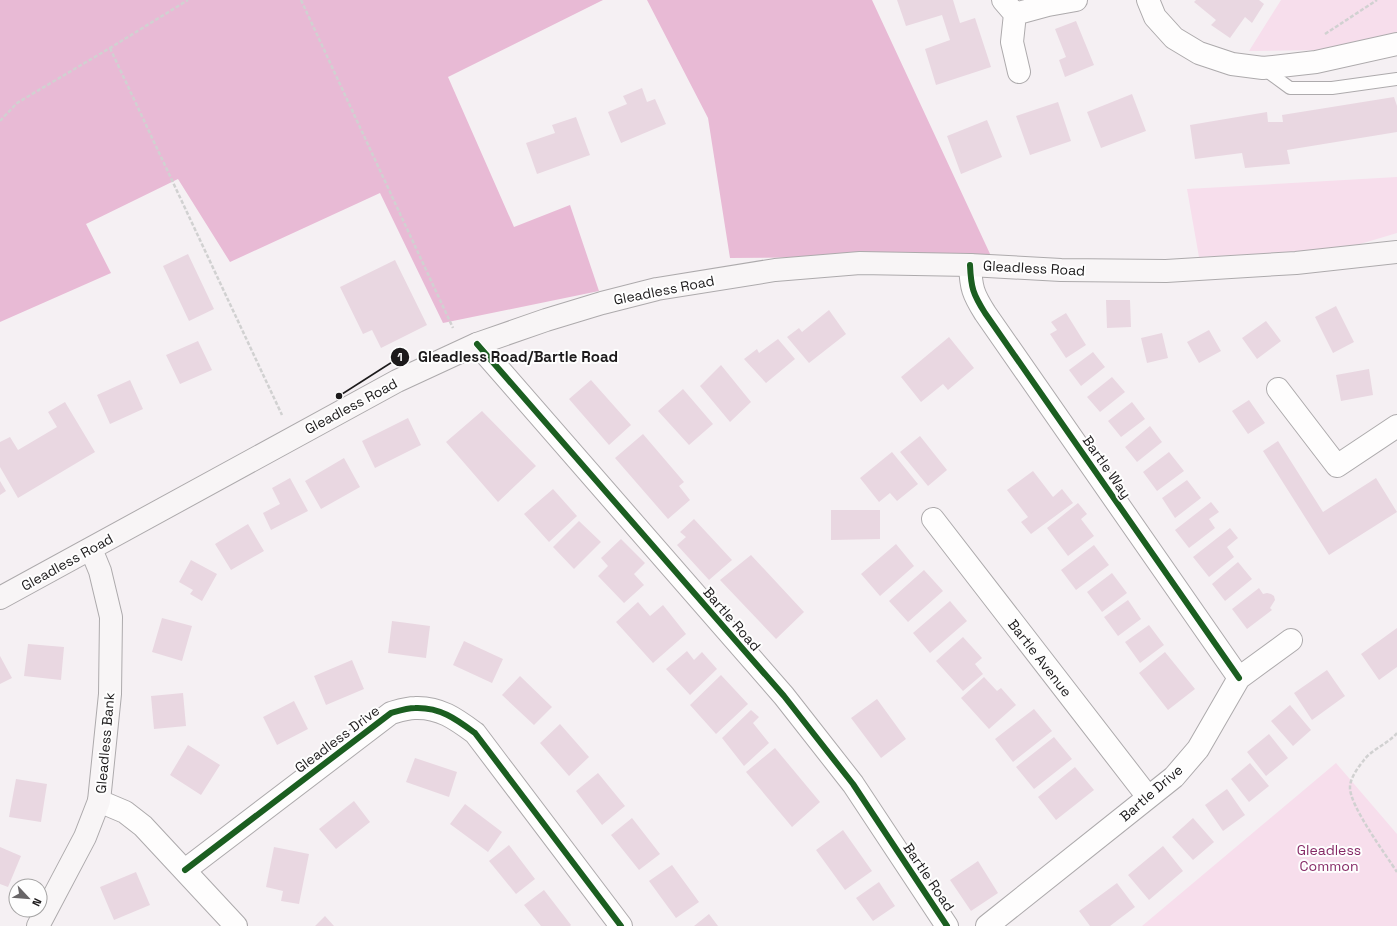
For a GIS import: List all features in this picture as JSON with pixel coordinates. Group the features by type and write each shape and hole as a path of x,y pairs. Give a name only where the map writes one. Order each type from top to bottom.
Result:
{"main road":[{"name":"Gleadless Road","path":"0,598 397,381 470,348 546,320 609,301 657,289 775,270 860,263 970,265 1061,270 1166,272 1397,255"},
{"name":"Gleadless Bank","path":"38,926 85,837 100,801 110,694 111,617 100,571 91,549"}],"street":[{"path":"1019,72 1012,42 1009,7 1076,0"},
{"path":"1148,0 1156,17 1174,38 1199,53 1232,64 1263,68 1316,62 1397,44"},
{"name":"Bartle Way","path":"970,265 971,284 976,299 985,313 1239,678"},
{"name":"Bartle Road","path":"470,348 784,696 853,784 947,926"},
{"path":"1278,389 1337,466 1397,426"},
{"name":"Bartle Avenue","path":"933,519 1148,797"},
{"name":"Bartle Drive","path":"987,926 1174,777 1198,749 1239,678 1291,640"},
{"name":"Gleadless Drive","path":"185,870 390,713 414,708 436,709 456,719 475,733 621,926"},
{"path":"100,801 125,812 143,826 236,926"}],"lane":[{"path":"1263,68 1290,88 1332,88 1397,79"}],"path":[{"path":"0,121 17,103 188,0"},
{"path":"301,0 470,348"},
{"path":"1324,34 1377,0"},
{"path":"110,48 293,437"},
{"path":"1397,733 1392,739 1365,758 1354,775 1350,787 1354,804 1369,830 1397,872"}],"green space":[{"path":"1281,0 1397,0 1397,49 1249,51"},
{"path":"1397,177 1397,233 1340,250 1199,257 1187,189"},
{"name":"Gleadless Common","path":"1336,763 1397,834 1397,926 1142,926"}],"shaded area":[{"path":"0,0 603,0 448,77 514,227 570,205 599,291 443,323 380,193 230,262 178,179 86,224 111,273 0,322"},
{"path":"647,0 872,0 991,256 730,258 708,118"}],"building":[{"path":"897,0 953,0 960,23 975,18 991,67 936,85 925,49 950,40 942,15 906,26"},
{"path":"1196,0 1259,0 1264,4 1252,23 1245,17 1230,38 1211,25 1216,20 1194,2"},
{"path":"1076,21 1094,65 1065,77 1059,60 1066,57 1055,29"},
{"path":"642,88 647,102 655,99 666,124 621,143 608,112 627,104 623,96"},
{"path":"1132,94 1146,131 1101,148 1087,112"},
{"path":"1394,97 1397,106 1397,132 1287,150 1290,164 1245,168 1242,153 1195,159 1190,125 1267,112 1268,122 1283,122 1282,115"},
{"path":"1058,102 1071,141 1030,155 1016,116"},
{"path":"576,117 590,155 537,174 526,143 555,133 552,125"},
{"path":"987,120 1002,157 961,174 947,136"},
{"path":"188,254 214,309 189,321 163,266"},
{"path":"395,260 427,325 381,348 372,330 363,334 340,287"},
{"path":"1106,300 1130,300 1131,327 1107,328"},
{"path":"1336,306 1354,342 1333,353 1315,317"},
{"path":"829,310 846,334 809,363 787,337 799,328 802,332"},
{"path":"1066,313 1086,345 1066,358 1050,334 1057,330 1051,322"},
{"path":"1266,321 1281,341 1257,359 1242,338"},
{"path":"1209,330 1221,351 1199,363 1187,342"},
{"path":"1162,333 1168,358 1147,363 1141,338"},
{"path":"949,337 974,368 948,390 943,384 921,402 901,377"},
{"path":"778,339 795,359 766,383 744,359 757,349 759,353"},
{"path":"198,341 212,370 180,384 166,355"},
{"path":"1093,352 1105,367 1081,386 1069,370"},
{"path":"721,365 751,402 730,422 700,386"},
{"path":"1369,369 1373,395 1341,401 1336,375"},
{"path":"1112,377 1125,392 1100,412 1087,397"},
{"path":"130,380 143,409 110,424 97,395"},
{"path":"591,380 631,425 609,445 569,399"},
{"path":"683,389 713,424 689,445 658,411"},
{"path":"1249,400 1265,423 1248,434 1232,411"},
{"path":"65,402 95,452 18,498 0,467 0,442 10,437 18,450 57,427 48,412"},
{"path":"1132,402 1145,419 1121,437 1108,421"},
{"path":"482,411 536,466 498,502 446,442"},
{"path":"408,418 421,445 375,468 362,441"},
{"path":"1150,426 1162,442 1137,462 1125,447"},
{"path":"643,434 684,482 679,486 690,500 668,519 615,458"},
{"path":"920,436 947,470 928,486 900,452"},
{"path":"1278,441 1323,512 1376,478 1397,512 1329,555 1263,451"},
{"path":"892,452 918,484 897,501 890,493 879,502 860,478"},
{"path":"1169,452 1184,471 1157,491 1143,472"},
{"path":"344,458 360,487 321,509 305,481"},
{"path":"1033,471 1053,497 1062,489 1073,503 1031,534 1021,522 1028,517 1007,490"},
{"path":"290,478 308,511 271,530 263,513 280,504 272,488"},
{"path":"1187,480 1201,498 1175,518 1162,498"},
{"path":"0,481 6,491 0,495"},
{"path":"553,489 577,516 549,542 524,514"},
{"path":"1211,502 1219,512 1209,519 1215,528 1189,548 1175,530"},
{"path":"1078,503 1087,514 1081,519 1094,536 1068,556 1047,528"},
{"path":"831,510 880,510 880,539 831,540"},
{"path":"694,519 732,560 709,580 677,545 686,537 680,532"},
{"path":"579,521 601,542 574,569 553,547"},
{"path":"248,524 264,551 231,570 215,544"},
{"path":"1230,528 1238,538 1227,547 1234,557 1209,577 1193,557"},
{"path":"621,539 645,563 634,574 644,585 624,603 598,576 608,566 601,558"},
{"path":"896,544 914,566 880,596 861,574"},
{"path":"1094,545 1109,565 1076,590 1061,570"},
{"path":"751,555 804,612 776,639 720,580"},
{"path":"191,560 217,574 202,601 190,594 193,590 179,582"},
{"path":"1238,562 1252,579 1225,601 1212,584"},
{"path":"924,570 943,591 908,622 889,601"},
{"path":"1112,573 1127,593 1102,612 1087,592"},
{"path":"1259,588 1263,594 1267,593 1274,596 1275,600 1270,608 1272,610 1247,629 1232,609"},
{"path":"1128,600 1141,619 1118,636 1104,617"},
{"path":"950,601 967,621 930,653 913,633"},
{"path":"638,602 650,616 663,605 686,634 653,663 616,622"},
{"path":"162,618 192,626 182,661 152,652"},
{"path":"392,621 430,626 426,658 388,653"},
{"path":"1149,625 1164,645 1140,663 1125,642"},
{"path":"1397,628 1397,667 1379,680 1361,654"},
{"path":"963,637 982,658 975,664 983,674 963,691 936,661"},
{"path":"464,641 503,659 492,683 453,665"},
{"path":"28,644 64,647 61,680 24,676"},
{"path":"687,651 694,660 702,652 717,669 690,695 666,669"},
{"path":"1165,652 1195,689 1168,710 1139,673"},
{"path":"0,656 12,678 0,684"},
{"path":"352,660 364,689 326,705 314,676"},
{"path":"1327,670 1345,696 1312,720 1294,693"},
{"path":"721,675 748,704 716,734 690,705"},
{"path":"520,676 552,707 534,725 502,695"},
{"path":"984,677 997,691 1001,688 1016,705 989,729 961,698"},
{"path":"183,693 186,726 154,729 151,696"},
{"path":"877,699 906,739 881,758 851,718"},
{"path":"294,701 308,729 277,745 263,717"},
{"path":"1290,705 1311,730 1293,746 1271,721"},
{"path":"1034,709 1052,731 1013,762 995,739"},
{"path":"751,710 759,717 753,723 769,743 744,766 722,738"},
{"path":"560,724 589,757 569,776 540,743"},
{"path":"1269,734 1288,758 1266,776 1247,752"},
{"path":"1054,737 1072,759 1034,789 1016,767"},
{"path":"188,745 220,765 201,795 170,775"},
{"path":"775,748 820,802 792,827 746,772"},
{"path":"415,758 457,772 449,797 406,782"},
{"path":"1250,763 1269,786 1249,802 1231,779"},
{"path":"1075,767 1094,790 1056,820 1038,797"},
{"path":"598,773 625,806 602,825 576,791"},
{"path":"16,779 47,784 41,822 9,817"},
{"path":"1227,789 1245,815 1223,831 1205,805"},
{"path":"354,801 370,822 336,849 319,829"},
{"path":"465,804 502,832 488,852 450,824"},
{"path":"632,818 660,854 639,870 611,835"},
{"path":"1193,818 1214,842 1193,860 1172,837"},
{"path":"843,830 872,871 845,890 816,850"},
{"path":"509,845 535,879 516,894 489,861"},
{"path":"1163,846 1183,871 1149,900 1128,875"},
{"path":"0,847 21,856 12,878 8,878 8,887 0,884"},
{"path":"274,847 309,854 299,904 281,901 283,891 266,887"},
{"path":"978,861 998,893 971,911 950,880"},
{"path":"672,865 699,902 676,918 649,881"},
{"path":"136,872 150,905 114,920 100,887"},
{"path":"879,882 895,906 873,921 856,898"},
{"path":"1117,883 1135,907 1110,926 1090,926 1079,911"},
{"path":"544,890 571,925 570,926 541,926 524,905"},
{"path":"709,914 718,926 694,926"},
{"path":"325,916 334,926 315,926"}],"cycle path":[{"path":"970,265 973,290 985,313 1239,678"},
{"path":"477,344 784,696 853,784 947,926"},
{"path":"185,870 391,713 409,708 424,708 447,715 475,733 621,926"}],"place":[{"name":"Gleadless Road/Bartle Road","path":"339,396"}]}
